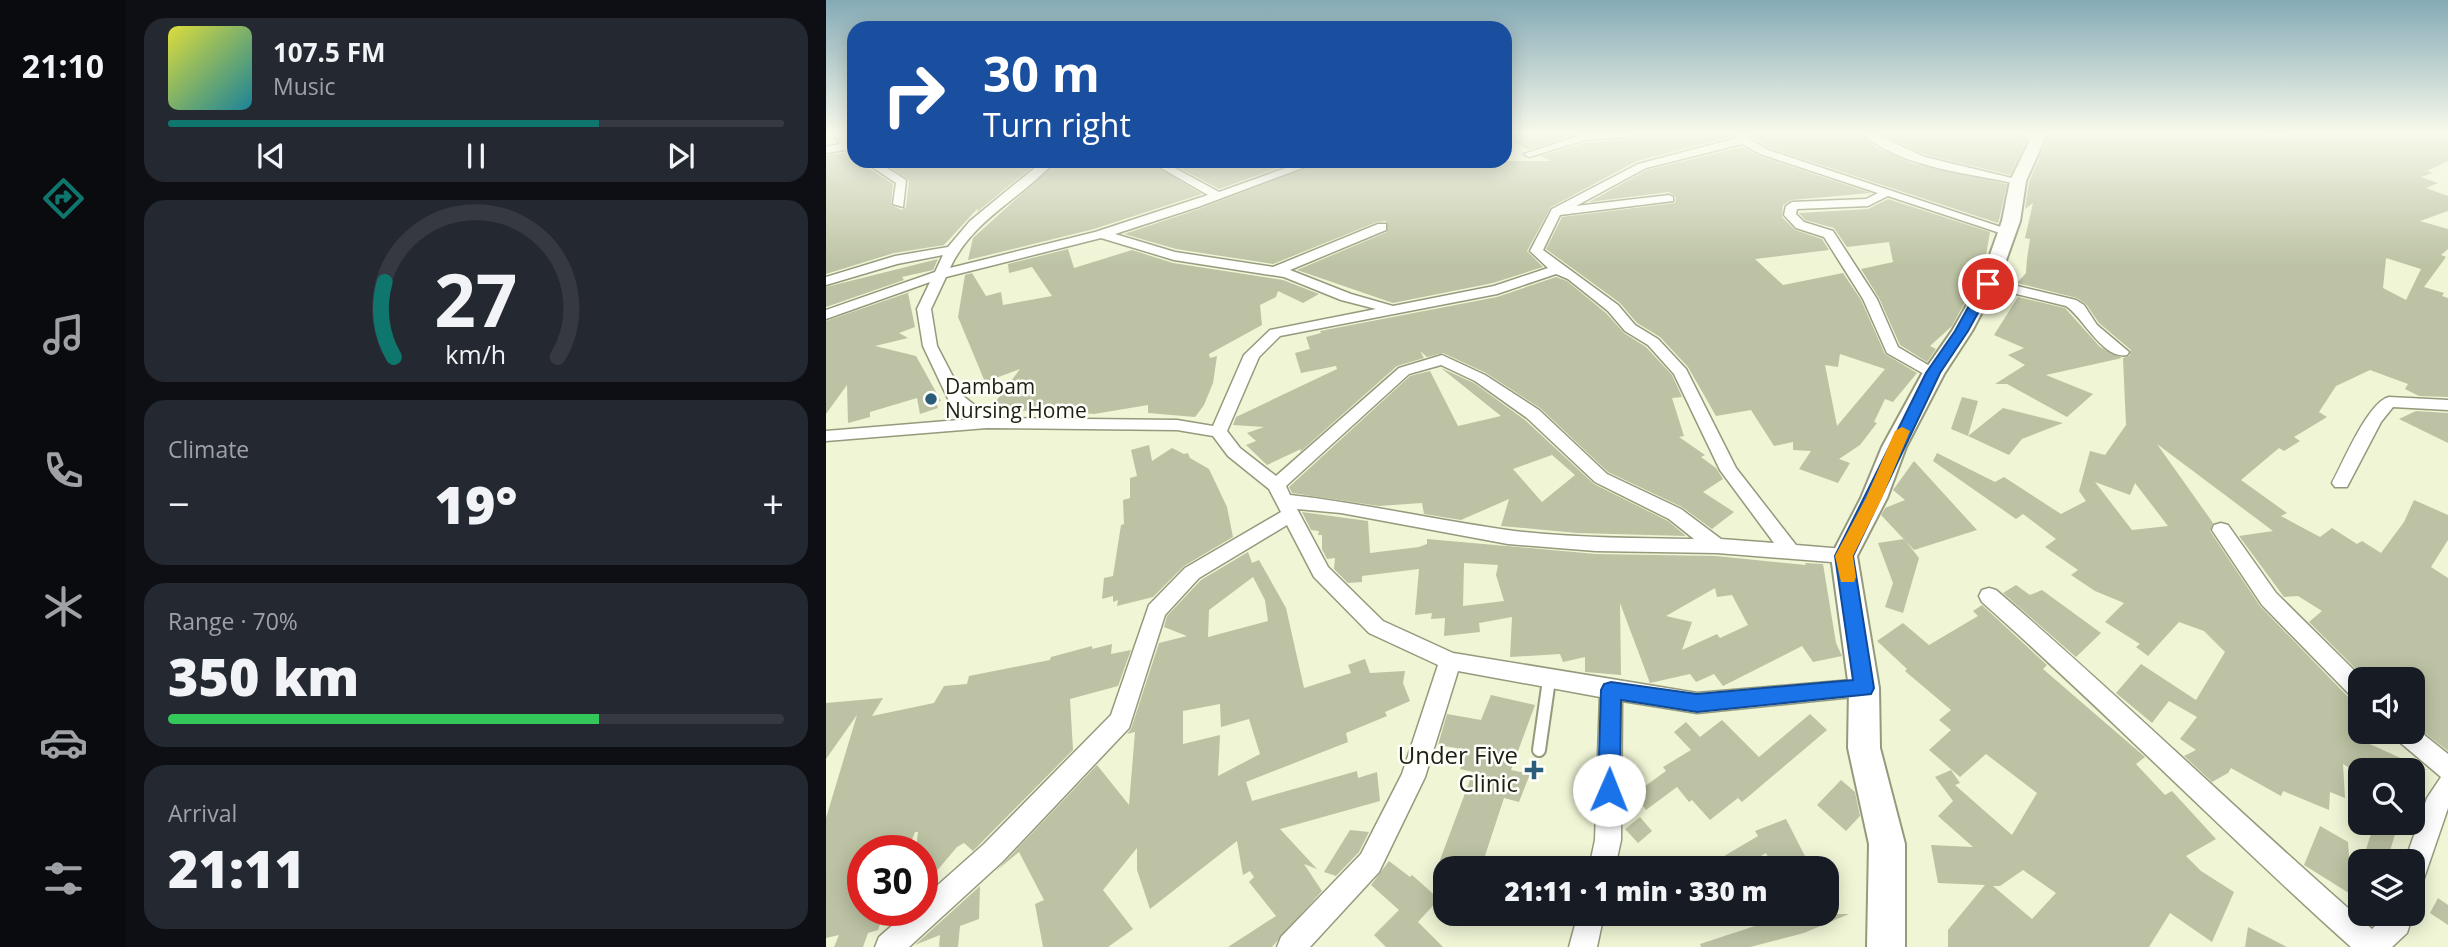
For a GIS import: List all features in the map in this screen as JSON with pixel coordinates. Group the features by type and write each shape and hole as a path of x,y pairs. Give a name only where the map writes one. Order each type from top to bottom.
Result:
{"street":[{"path":"896,178 902,182 899,204"},
{"path":"987,423 956,399 930,346 924,309 952,250 974,224 1029,178"},
{"path":"1185,178 1216,195"},
{"path":"826,315 864,298 940,272 1100,234 1265,178"},
{"path":"1619,178 1556,212 1536,251 1613,308 1630,328 1653,342 1681,372 1730,470 1791,552"},
{"path":"1848,178 2007,231"},
{"path":"1886,947 1887,844 1864,748 1864,688 1844,556 1933,373 1962,331 1988,284 2007,231 2018,181 2006,178"},
{"path":"1885,192 1880,198 1868,202 1792,206 1790,215 1800,225 1829,234 1870,299 1892,350 1933,373"},
{"path":"1556,212 1669,199"},
{"path":"1272,272 1382,227"},
{"path":"1100,234 1174,256 1287,273 1346,297 1390,309"},
{"path":"829,282 895,260 952,250"},
{"path":"1218,432 1252,355 1275,333 1497,290 1557,269"},
{"path":"1988,284 2071,303 2079,308 2092,328 2122,352"},
{"path":"889,947 993,853 1122,721 1156,611 1192,573 1283,500 1404,371 1442,360 1480,378 1533,414 1601,478 1675,514 1717,546"},
{"path":"2341,483 2374,420 2389,402 2448,405"},
{"path":"826,436 987,423 1177,425 1218,432 1234,452 1283,500 1321,572 1376,627 1450,661 1549,680 1697,703 1864,688"},
{"path":"1283,500 1341,506 1508,537 1596,544 1717,546 1844,556"},
{"path":"2221,530 2269,599 2348,678"},
{"path":"1989,596 2084,679 2262,850 2372,947 2394,926"},
{"path":"1291,947 1370,863 1413,777 1450,661"},
{"path":"1605,856 1608,840 1611,690"},
{"path":"2418,744 2448,769"},
{"path":"2422,849 2439,798 2448,786"},
{"path":"1583,947 1588,926"}],"lane":[{"path":"1539,750 1549,680"}],"building":[{"path":"826,178 884,178 893,184 891,205 902,210 906,207 909,180 906,178 1018,178 977,212 978,208 944,245 894,253 826,274"},
{"path":"1039,178 1176,178 1202,194 1094,229 968,260 973,238"},
{"path":"1199,178 1249,178 1219,189"},
{"path":"1279,178 1605,178 1551,207 1527,251 1543,267 1493,283 1393,303 1297,270 1387,232 1386,221 1377,222 1273,264 1176,249 1124,234"},
{"path":"1632,178 1826,178 1871,193 1791,200 1783,205 1782,217 1795,230 1822,239 1829,250 1755,259 1783,285 1843,273 1861,300 1885,354 1917,373 1893,402 1885,399 1874,422 1877,423 1860,445 1839,459 1850,463 1838,483 1799,469 1811,451 1793,450 1793,442 1774,446 1751,410 1716,416 1688,367 1660,337 1637,323 1620,303 1546,249 1562,217 1675,203 1676,197 1669,192 1589,202","holes":["1840,354 1885,369 1837,426 1825,365 1838,367"]},
{"path":"1861,178 1980,178 2007,184 1998,223"},
{"path":"2031,178 2424,178 2438,183 2426,188 2448,196 2448,211 2420,221 2448,229 2448,249 2441,255 2446,257 2424,287 2444,293 2442,296 2448,298 2448,397 2419,396 2405,389 2408,384 2370,370 2336,386 2319,412 2327,417 2294,437 2300,441 2284,451 2279,448 2241,480 2287,513 2281,516 2320,537 2332,528 2357,544 2362,541 2381,553 2404,522 2414,500 2448,515 2448,540 2431,567 2448,578 2448,751 2425,733 2425,667 2354,667 2309,622 2322,611 2298,596 2284,597 2239,536 2273,531 2157,444 2213,523 2210,531 2260,606 2348,697 2348,744 2370,744 2401,758 2348,758 2348,767 2343,764 2345,798 2330,792 2329,810 2283,791 2281,796 2231,768 2228,773 2212,782 2184,756 2196,750 2180,739 2197,717 2169,701 2152,723 2116,693 2141,664 2196,700 2225,652 2204,631 2179,622 2148,656 2136,647 2140,644 2105,622 2124,603 2095,591 2071,575 2078,570 2045,547 2056,539 2023,514 2016,519 1933,461 1937,453 1995,482 2004,477 2061,514 2086,501 2079,491 2090,451 2105,455 2126,425 2123,358 2129,356 2131,350 2099,323 2086,304 2077,298 2017,283 2026,273 2030,239 2025,238 2033,203 2025,209","holes":["2386,258 2421,269 2406,300 2383,288","2095,482 2130,495 2135,483 2168,526 2132,530"]},
{"path":"1888,199 1990,232 1985,261 1980,260 1971,291 1952,326 1930,346 1936,349 1927,362 1900,345 1879,298 1861,269 1893,262 1889,242 1847,247 1834,228 1805,220 1799,213 1868,209"},
{"path":"1068,249 1074,268 1132,250 1173,263 1283,280 1319,294 1303,303 1278,291 1276,297 1260,305 1262,325 1209,354 1210,358 1217,356 1213,383 1204,405 1195,417 1148,413 1148,405 1094,414 1039,409 1023,411 1024,408 990,409 1020,369 985,382 958,317 965,275 972,273 986,296 1001,292 1003,305 1052,296 1032,267 1009,273 1008,264"},
{"path":"938,259 933,270 902,277 904,280 826,307 826,287"},
{"path":"1556,277 1567,281 1606,313 1624,333 1646,347 1672,375 1682,397 1672,398 1684,436 1679,437 1705,455 1701,457 1716,468 1723,479 1703,492 1734,512 1712,529 1682,507 1608,472 1540,408 1486,373 1443,353 1427,357 1420,351 1424,358 1397,366 1300,452 1301,449 1267,465 1246,445 1256,441 1247,433 1264,427 1233,425 1236,417 1337,369 1336,366 1301,373 1295,353 1310,349 1306,337 1321,333 1320,331 1497,297"},
{"path":"913,291 908,293 915,327 899,333 908,338 875,346 916,356 941,401 936,402 938,408 920,414 917,398 870,412 870,417 848,423 847,385 826,414 826,321"},
{"path":"2018,297 2065,308 2100,347 2122,358 2046,375 2093,394 2067,417 2007,384 1995,384 2025,365 2008,355 2024,348 1994,335"},
{"path":"1441,368 1474,383 1525,420 1594,484 1668,521 1686,536 1577,533 1501,526 1509,499 1461,520 1424,514 1422,503 1379,506 1292,493 1289,487 1410,376 1430,371 1458,426 1501,416","holes":["1552,455 1575,475 1542,502 1513,469"]},
{"path":"1962,397 1978,401 1968,436 1951,429"},
{"path":"2003,408 2063,423 2022,439 2009,455 1968,436"},
{"path":"2416,411 2448,413 2448,443 2399,419"},
{"path":"1149,445 1152,461 1172,448 1184,454 1188,453 1190,458 1209,469 1227,507 1233,537 1184,566 1153,597 1117,606 1118,600 1113,602 1113,596 1102,599 1104,578 1113,576 1121,525 1124,524 1123,500 1130,498 1130,478 1137,476 1131,450"},
{"path":"1914,461 1977,530 1914,550 1881,515 1885,508 1905,500 1893,490"},
{"path":"1302,512 1368,521 1370,553 1419,547 1427,544 1427,539 1596,554 1716,556 1806,565 1805,563 1823,564 1836,643 1842,656 1813,662 1802,646 1723,686 1714,674 1696,682 1690,674 1650,683 1620,603 1621,675 1585,672 1585,657 1563,662 1560,654 1510,657 1512,617 1479,623 1480,632 1444,636 1445,618 1431,619 1432,613 1415,615 1419,569 1362,576 1362,582 1348,583 1334,569 1335,558 1327,559 1322,549 1322,535 1318,535 1319,531 1311,530","holes":["1464,563 1498,565 1496,575 1504,601 1463,606","1715,588 1717,597 1732,595 1748,625 1720,638 1717,634 1682,650 1692,622 1666,616"]},
{"path":"1904,539 1919,558 1903,613 1885,607 1893,583 1878,543"},
{"path":"1248,552 1252,563 1259,560 1286,608 1304,688 1351,673 1348,665 1365,659 1370,673 1405,671 1403,683 1410,701 1385,712 1387,716 1346,733 1348,742 1246,782 1252,801 1357,771 1358,778 1377,772 1380,801 1280,829 1317,869 1304,864 1322,891 1272,947 1228,947 1276,916 1249,882 1254,877 1250,871 1243,875 1237,841 1150,909 1137,870 1137,848 1103,890 1133,929 1108,947 1043,947 1035,904 1044,900 1019,852 996,871 1097,765 1129,805 1135,732 1127,734 1131,729 1159,643 1187,636 1164,627 1167,616 1201,580","holes":["1253,577 1265,600 1268,621 1208,637 1209,610","1220,704 1221,727 1249,719 1260,754 1218,776 1220,735 1183,744 1183,711"]},
{"path":"2016,585 2030,595 2042,590 2101,633 2076,657 2003,593"},
{"path":"1982,605 2047,665 2043,669 2145,757 2136,764 2165,795 2172,791 2216,839 2186,856 2201,871 2234,892 2212,942 2170,913 2149,947 1948,947 1948,930 1985,885 1938,883 1931,845 1973,847 1938,816 1953,801 1935,777 1951,770 1960,783 1955,785 2012,835 2037,793 1986,754 1960,777 1929,750 1951,730 1939,720 1951,710 1905,671 1907,669 1877,641 1903,623 1929,645 1978,616 1973,611","holes":["2023,870 2056,893 2032,919 1993,886 2000,886"]},
{"path":"1112,644 1111,654 1131,650 1118,686 1070,699 1073,750 973,851 964,843 957,847 938,869 938,835 918,835 918,832 915,832 914,835 847,835 847,926 879,926 878,930 868,933 863,947 834,947 839,935 826,938 826,818 857,715 826,759 826,703 883,698 872,716 934,703 944,686 967,684 969,676 1050,660 1051,657 1092,646 1092,649"},
{"path":"1491,695 1535,705 1511,770 1530,774 1519,802 1504,798 1485,856 1442,856 1473,772 1460,769 1468,750 1438,745 1447,714 1481,720"},
{"path":"1810,714 1827,730 1742,802 1738,798 1710,820 1692,800 1689,802 1677,787 1646,810 1634,794 1666,771 1663,767 1691,750 1674,732 1686,722 1700,737 1722,720 1759,757"},
{"path":"1841,780 1855,792 1860,816 1846,831 1817,805"},
{"path":"1640,817 1652,831 1638,843 1625,829"},
{"path":"1786,819 1805,856 1767,856 1766,853 1761,856 1724,856 1758,836 1755,831"},
{"path":"2320,826 2348,842 2348,892 2304,865"},
{"path":"1350,830 1369,832 1359,852 1336,876 1324,872"},
{"path":"2371,835 2395,835 2391,849 2366,849"},
{"path":"1389,861 1410,877 1412,875 1433,894 1433,906 1418,922 1443,947 1386,947 1374,935 1399,910 1371,885"},
{"path":"980,886 979,919 960,926 958,947 939,947 940,935 915,945"},
{"path":"2438,898 2448,905 2448,925 2430,913"},
{"path":"1755,926 1821,926 1750,947 1701,947 1700,944"},
{"path":"2248,927 2287,947 2245,947"}],"slow traffic":[{"path":"1847,577 1844,556 1874,498 1902,431"}],"place":[{"name":"Dambam Nursing Home","path":"931,399"},
{"name":"Under Five Clinic","path":"1534,770"}],"route":[{"path":"1609,790 1611,690 1697,703 1864,688 1844,556 1874,498 1894,447 1933,373 1962,331 1988,284"}]}
